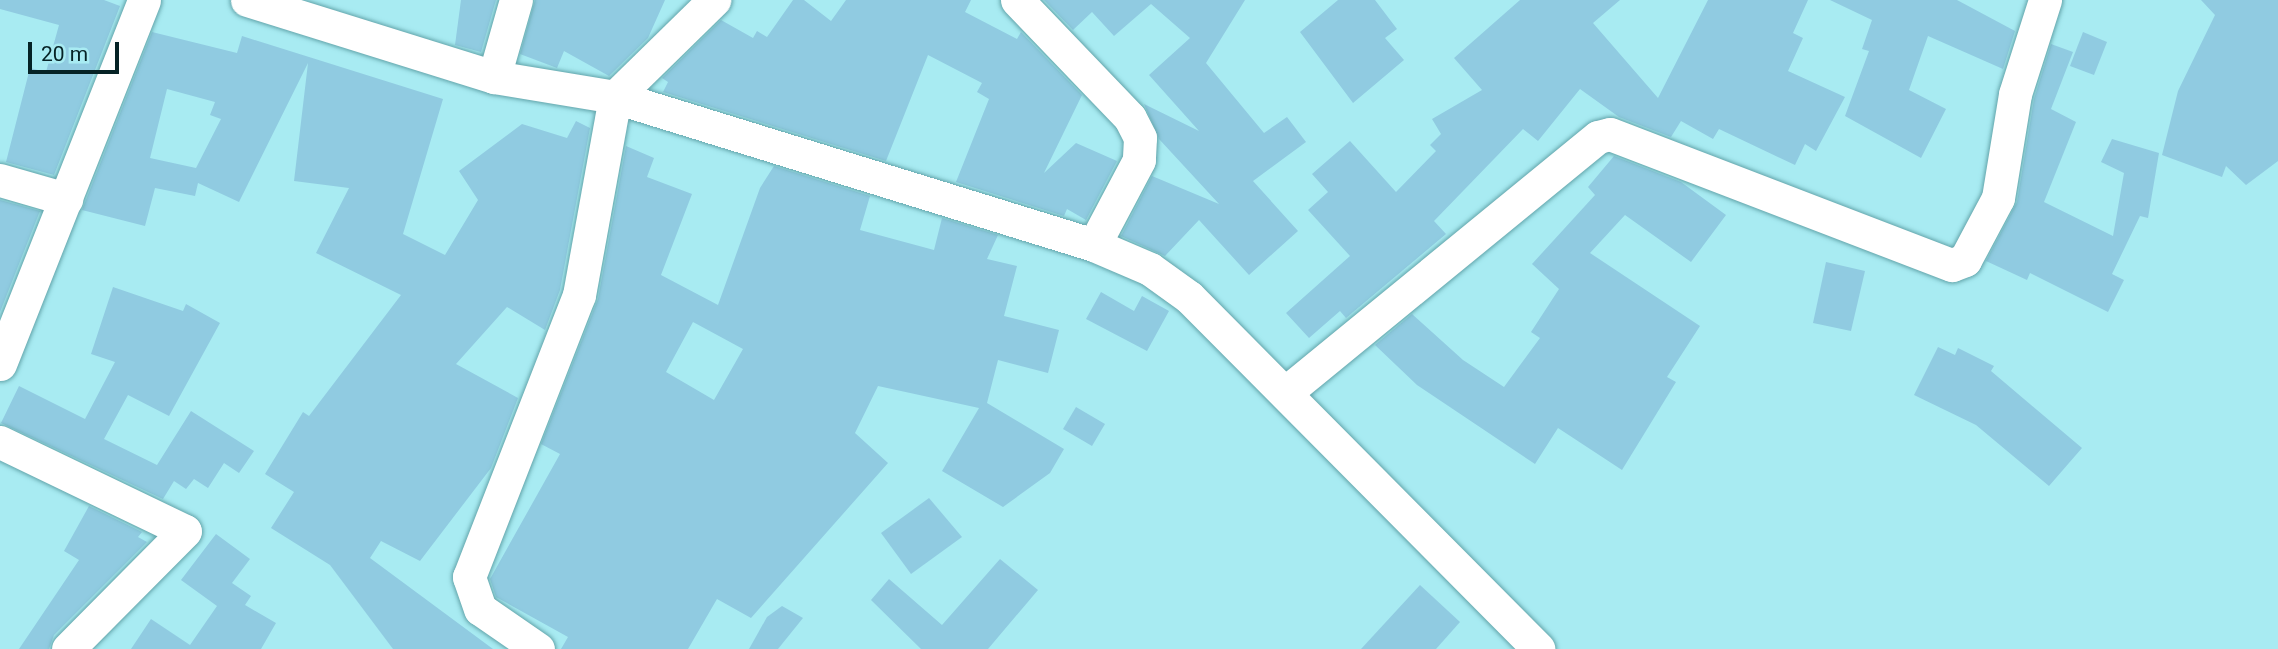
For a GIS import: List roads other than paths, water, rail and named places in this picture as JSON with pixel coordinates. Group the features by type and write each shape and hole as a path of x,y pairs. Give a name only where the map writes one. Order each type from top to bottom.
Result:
{"street":[{"path":"0,364 144,0"},
{"path":"247,0 494,76 615,97 1094,245 1150,269 1189,297 1538,649"},
{"path":"494,76 516,0"},
{"path":"534,648 480,609 469,577 579,295 615,97 714,0"},
{"path":"1017,0 1130,118 1140,138 1139,159 1094,245"},
{"path":"1285,393 1598,137 1610,134 1952,265 1965,260 1998,198 2015,94 2045,0"},
{"path":"0,180 66,199"},
{"path":"0,442 185,531 68,649"}]}
